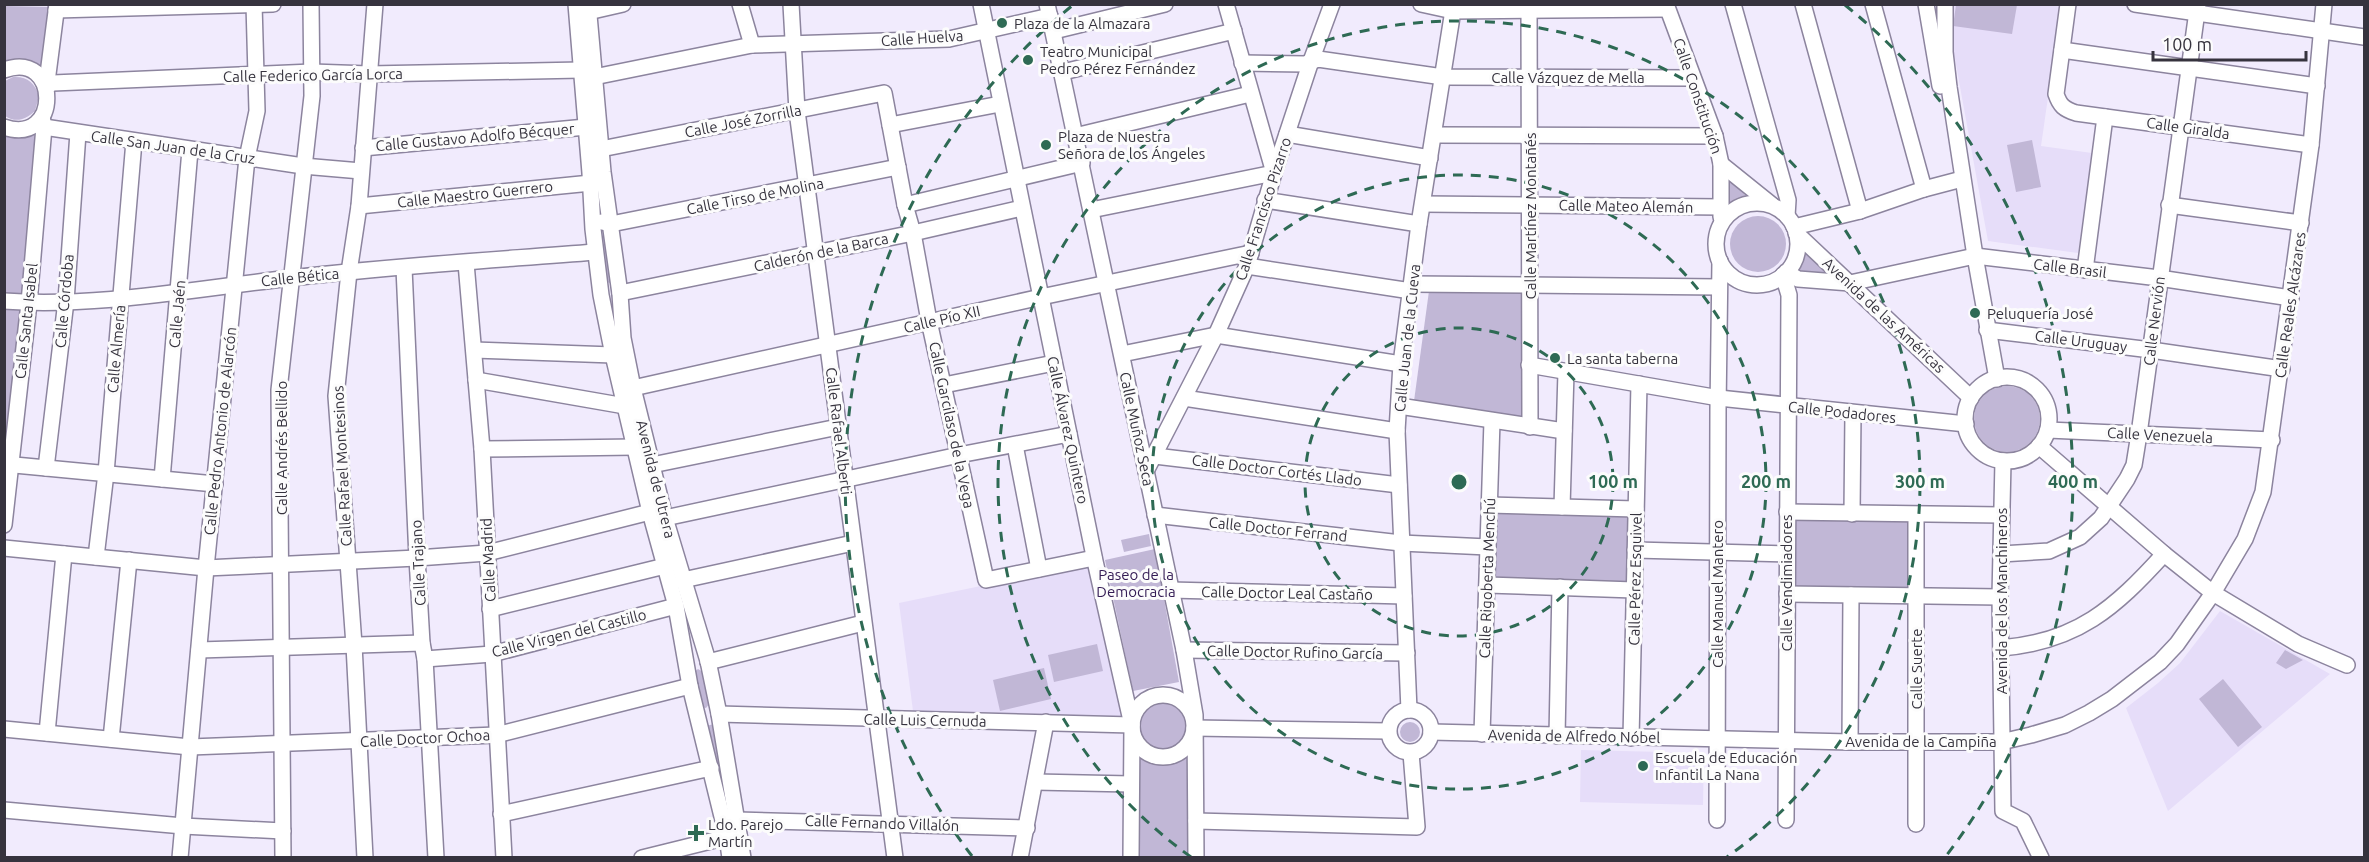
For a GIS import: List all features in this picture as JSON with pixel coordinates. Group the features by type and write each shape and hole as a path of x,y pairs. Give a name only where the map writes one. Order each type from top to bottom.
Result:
{"street":[{"path":"45,85 56,7 273,4"},
{"name":"Calle Andrés Bellido","path":"283,858 279,390 311,103 311,4"},
{"name":"Calle Rafael Montesinos","path":"365,858 354,645 336,396 349,272 359,206 375,4"},
{"path":"593,229 586,127 587,73 584,7 624,4"},
{"path":"740,4 752,45"},
{"name":"Calle Rafael Alberti","path":"791,4 796,111 817,253 827,345 895,858"},
{"name":"Calle Álvarez Quintero","path":"981,4 1094,558 1132,725 1131,858"},
{"name":"Calle Huelva","path":"752,45 949,39 1050,17 1165,4"},
{"path":"1091,210 1274,173 1226,4"},
{"name":"Calle Francisco Pizarro","path":"1146,471 1216,335 1249,260 1265,200 1332,4"},
{"path":"1421,4 1454,8 1667,7"},
{"path":"1734,4 1788,200 1788,221 1796,254 1785,274 1766,284 1746,283 1733,276 1720,261 1717,241 1722,225 1731,212 1742,206 1757,203 1788,221 1860,211 1962,174"},
{"path":"1803,4 1860,211"},
{"path":"1873,4 1924,189"},
{"path":"1926,4 1952,152 1962,174"},
{"path":"1945,4 1945,52 1962,174 1996,379"},
{"path":"2068,4 2062,50 2317,86"},
{"path":"2135,4 2198,9 2364,37"},
{"path":"2325,4 2332,6 2337,4"},
{"name":"Calle Reales Alcázares","path":"2212,593 2245,539 2264,492 2311,145 2325,4"},
{"name":"Calle Pedro Antonio de Alarcón","path":"180,858 247,158 257,111 254,5"},
{"name":"Calle Martínez Montañés","path":"1529,7 1531,77 1530,427"},
{"name":"Calle Constitución","path":"1667,7 1714,136 1721,164 1722,225"},
{"name":"Calle Juan de la Cueva","path":"1409,710 1397,432 1401,364 1419,224 1454,8"},
{"name":"Calle Nervión","path":"2001,554 2049,550 2080,537 2110,508 2131,472 2139,434 2198,9"},
{"name":"Calle Muñoz Seca","path":"1050,17 1184,650 1195,715 1196,858"},
{"path":"1063,72 1234,31"},
{"name":"Calle Federico García Lorca","path":"45,85 312,72 587,73 752,45"},
{"name":"Calle Giralda","path":"2062,50 2056,94 2064,109 2105,117 2311,145"},
{"name":"Calle Vázquez de Mella","path":"1242,63 1305,64 1318,59 1443,77 1692,78"},
{"path":"4,70 14,67 27,69 36,73 45,85"},
{"path":"587,73 601,149 611,224"},
{"name":"Calle Santa Isabel","path":"4,525 8,464 29,303 43,122 48,100 45,85"},
{"name":"Calle José Zorrilla","path":"601,149 884,93"},
{"name":"Calle Garcilaso de la Vega","path":"884,93 905,205 914,233 929,321 986,580 1039,569"},
{"path":"1075,136 1250,94"},
{"path":"890,125 1000,104"},
{"path":"2085,270 2105,117"},
{"path":"4,127 24,129 43,122"},
{"name":"Calle San Juan de la Cruz","path":"43,122 78,133 303,166 361,171"},
{"name":"Calle Gustavo Adolfo Bécquer","path":"363,148 586,127"},
{"name":"Calle Córdoba","path":"46,468 66,301 78,133"},
{"path":"1287,134 1430,158"},
{"path":"1434,135 1714,136"},
{"name":"Calle Almería","path":"96,557 106,473 134,141"},
{"name":"Calle Jaén","path":"162,479 190,150"},
{"path":"905,205 1082,162"},
{"name":"Avenida de las Américas","path":"1721,164 1788,221 1971,398"},
{"name":"Calle Tirso de Molina","path":"593,229 599,222 611,224 898,167"},
{"name":"Calle Maestro Guerrero","path":"359,206 591,183"},
{"path":"1265,200 1419,224"},
{"name":"Calle Mateo Alemán","path":"1423,204 1721,207"},
{"path":"2169,205 2301,223"},
{"name":"Calderón de la Barca","path":"601,296 914,233 1022,208"},
{"name":"Avenida de Utrera","path":"611,224 623,338 633,388 665,518 708,661 719,714"},
{"name":"Avenida de Utrera","path":"593,229 601,296 613,355 650,512 676,606 690,686 700,721"},
{"name":"Calle Bética","path":"4,301 29,303 121,297 292,277 595,252"},
{"name":"Calle Brasil","path":"1785,274 1798,279 1850,283 1975,256 2159,278 2291,298"},
{"path":"1249,260 1412,288 1530,285 1719,287"},
{"name":"Calle Pío XII","path":"633,388 1106,283 1249,260"},
{"name":"Calle Manuel Mantero","path":"1717,820 1720,261"},
{"name":"Calle Madrid","path":"466,262 482,449 504,858"},
{"name":"Calle Trajano","path":"404,268 417,558 436,858"},
{"name":"Calle Vendimiadores","path":"1785,274 1789,295 1786,820"},
{"name":"Calle Uruguay","path":"1987,330 2282,369"},
{"path":"1122,354 1216,335 1401,364"},
{"path":"474,350 613,355"},
{"path":"944,385 1054,363"},
{"name":"Calle Podadores","path":"1529,365 1719,398 1966,424"},
{"path":"1562,507 1566,372"},
{"path":"1996,379 2017,379 2036,388 2048,409 2048,430 2039,446 2021,459 2002,461 1992,458 1981,451 1970,438 1966,424 1971,398 1984,384 1996,379"},
{"path":"476,380 625,406"},
{"name":"Calle Pérez Esquivel","path":"1631,738 1639,384"},
{"path":"1185,398 1397,432"},
{"path":"1399,406 1564,431"},
{"path":"1852,514 1853,413"},
{"name":"Calle Rigoberta Menchú","path":"1482,734 1491,421"},
{"path":"652,465 838,427"},
{"name":"Calle Venezuela","path":"2048,430 2272,440"},
{"path":"665,518 959,455 1070,434"},
{"path":"1015,445 1039,569 1094,558"},
{"path":"2039,446 2163,554 2212,593 2298,644 2347,665"},
{"path":"482,449 635,447"},
{"name":"Calle Doctor Cortés Llado","path":"1155,456 1400,485"},
{"name":"Avenida de los Manchineros","path":"2002,461 2000,597 2002,811 2023,821 2041,858"},
{"path":"8,464 215,484"},
{"path":"1489,505 1636,509"},
{"path":"4,548 206,568 417,558 487,553 650,512"},
{"path":"1787,512 2001,515"},
{"name":"Calle Doctor Ferrand","path":"1155,515 1401,543 1488,547"},
{"name":"Calle Suerte","path":"1916,824 1917,515"},
{"path":"683,580 853,543"},
{"path":"1635,550 1787,554"},
{"path":"47,733 64,554"},
{"path":"2001,648 2048,640 2093,619 2114,606 2127,594 2163,554"},
{"path":"111,739 129,560"},
{"path":"490,609 665,566"},
{"path":"1487,585 1634,590"},
{"path":"1557,736 1560,587"},
{"name":"Calle Doctor Leal Castaño","path":"1170,590 1404,596"},
{"name":"Avenida de la Campiña","path":"1717,740 2001,742 2065,725 2112,699 2160,662 2177,644 2212,593"},
{"path":"1787,594 2000,597"},
{"path":"1850,742 1851,595"},
{"name":"Calle Virgen del Castillo","path":"425,659 492,654 676,606"},
{"path":"687,660 698,656 708,661 863,623"},
{"path":"199,650 422,643"},
{"name":"Calle Doctor Rufino García","path":"1184,650 1407,653"},
{"name":"Calle Doctor Ochoa","path":"4,729 190,747 496,735 690,686"},
{"path":"1165,695 1180,700 1188,707 1193,717 1194,728 1192,737 1184,749 1163,758 1153,756 1141,749 1133,737 1132,725 1133,716 1141,704 1155,696 1165,695"},
{"path":"1409,710 1422,714 1427,719 1431,732 1423,748 1411,753 1404,752 1393,744 1388,731 1392,719 1397,714 1409,710"},
{"path":"719,714 743,858"},
{"name":"Calle Luis Cernuda","path":"700,721 713,722 719,714 1132,725"},
{"path":"700,721 730,858"},
{"path":"1020,858 1046,722"},
{"path":"1194,728 1388,731"},
{"name":"Avenida de Alfredo Nóbel","path":"1431,732 1717,740"},
{"path":"1197,821 1417,826 1411,753"},
{"path":"501,814 711,768"},
{"path":"1035,782 1131,784"},
{"path":"4,810 183,826 283,831"},
{"name":"Calle Fernando Villalón","path":"738,820 1027,828"},
{"path":"642,858 727,837"}],"shaded area":[{"path":"2047,4 2061,7 2041,146 2092,153 2078,253 1988,241 1951,37 1952,5"},
{"path":"1091,563 1123,717 913,711 899,603"},
{"path":"2220,611 2330,674 2168,811 2126,708 2180,663"},
{"name":"Escuela de Educación Infantil La Nana","path":"1581,750 1704,753 1703,805 1580,802"}],"green space":[{"path":"1956,5 2017,5 2012,34 1953,26"},
{"path":"5,6 51,7 43,70 5,66"},
{"path":"13,77 30,81 39,96 35,111 20,120 5,116 5,81"},
{"path":"5,131 39,131 23,299 5,297"},
{"path":"2032,140 2041,187 2016,192 2007,145"},
{"path":"1732,181 1747,197 1731,204 1728,201 1728,183"},
{"path":"1758,216 1769,218 1778,224 1784,233 1786,244 1784,255 1778,264 1769,270 1758,272 1747,270 1738,264 1732,255 1730,244 1732,233 1738,224 1747,218"},
{"path":"603,238 605,238 613,281 610,283 607,282"},
{"path":"1808,253 1833,275 1799,272 1805,255"},
{"path":"1429,291 1523,292 1523,417 1414,401"},
{"path":"5,306 23,309 5,460"},
{"path":"2001,386 2013,386 2025,391 2035,401 2040,419 2038,432 2025,447 2013,452 2001,452 1989,447 1979,437 1974,425 1974,413 1979,401 1989,391"},
{"path":"1494,511 1629,515 1628,584 1491,580"},
{"path":"1794,518 1912,519 1911,590 1793,589"},
{"path":"1149,534 1151,546 1124,552 1121,540"},
{"name":"Paseo de la Democracia","path":"1155,549 1179,682 1133,691 1105,560"},
{"path":"1097,644 1103,671 1054,682 1048,655"},
{"path":"2285,650 2303,660 2286,669 2276,663"},
{"path":"1044,668 1051,699 1000,711 993,680"},
{"path":"698,669 703,672 710,703 706,708 702,707 694,672"},
{"path":"2223,679 2262,727 2238,747 2199,699"},
{"path":"1163,701 1181,708 1188,726 1181,744 1163,751 1145,744 1138,726 1145,708"},
{"path":"1410,722 1417,725 1420,732 1417,739 1410,742 1403,739 1400,732 1403,725"},
{"path":"714,724 723,782 721,782 706,726"},
{"path":"1188,757 1189,857 1135,858 1138,758 1148,760 1170,762"}],"place":[{"name":"Plaza de la Almazara","path":"1002,23"},
{"name":"Teatro Municipal Pedro Pérez Fernández","path":"1028,60"},
{"name":"Plaza de Nuestra Señora de los Ángeles","path":"1046,145"},
{"name":"Peluquería José","path":"1975,313"},
{"name":"La santa taberna","path":"1555,358"},
{"name":"Escuela de Educación Infantil La Nana","path":"1643,766"},
{"name":"Ldo. Parejo Martín","path":"696,833"}]}
